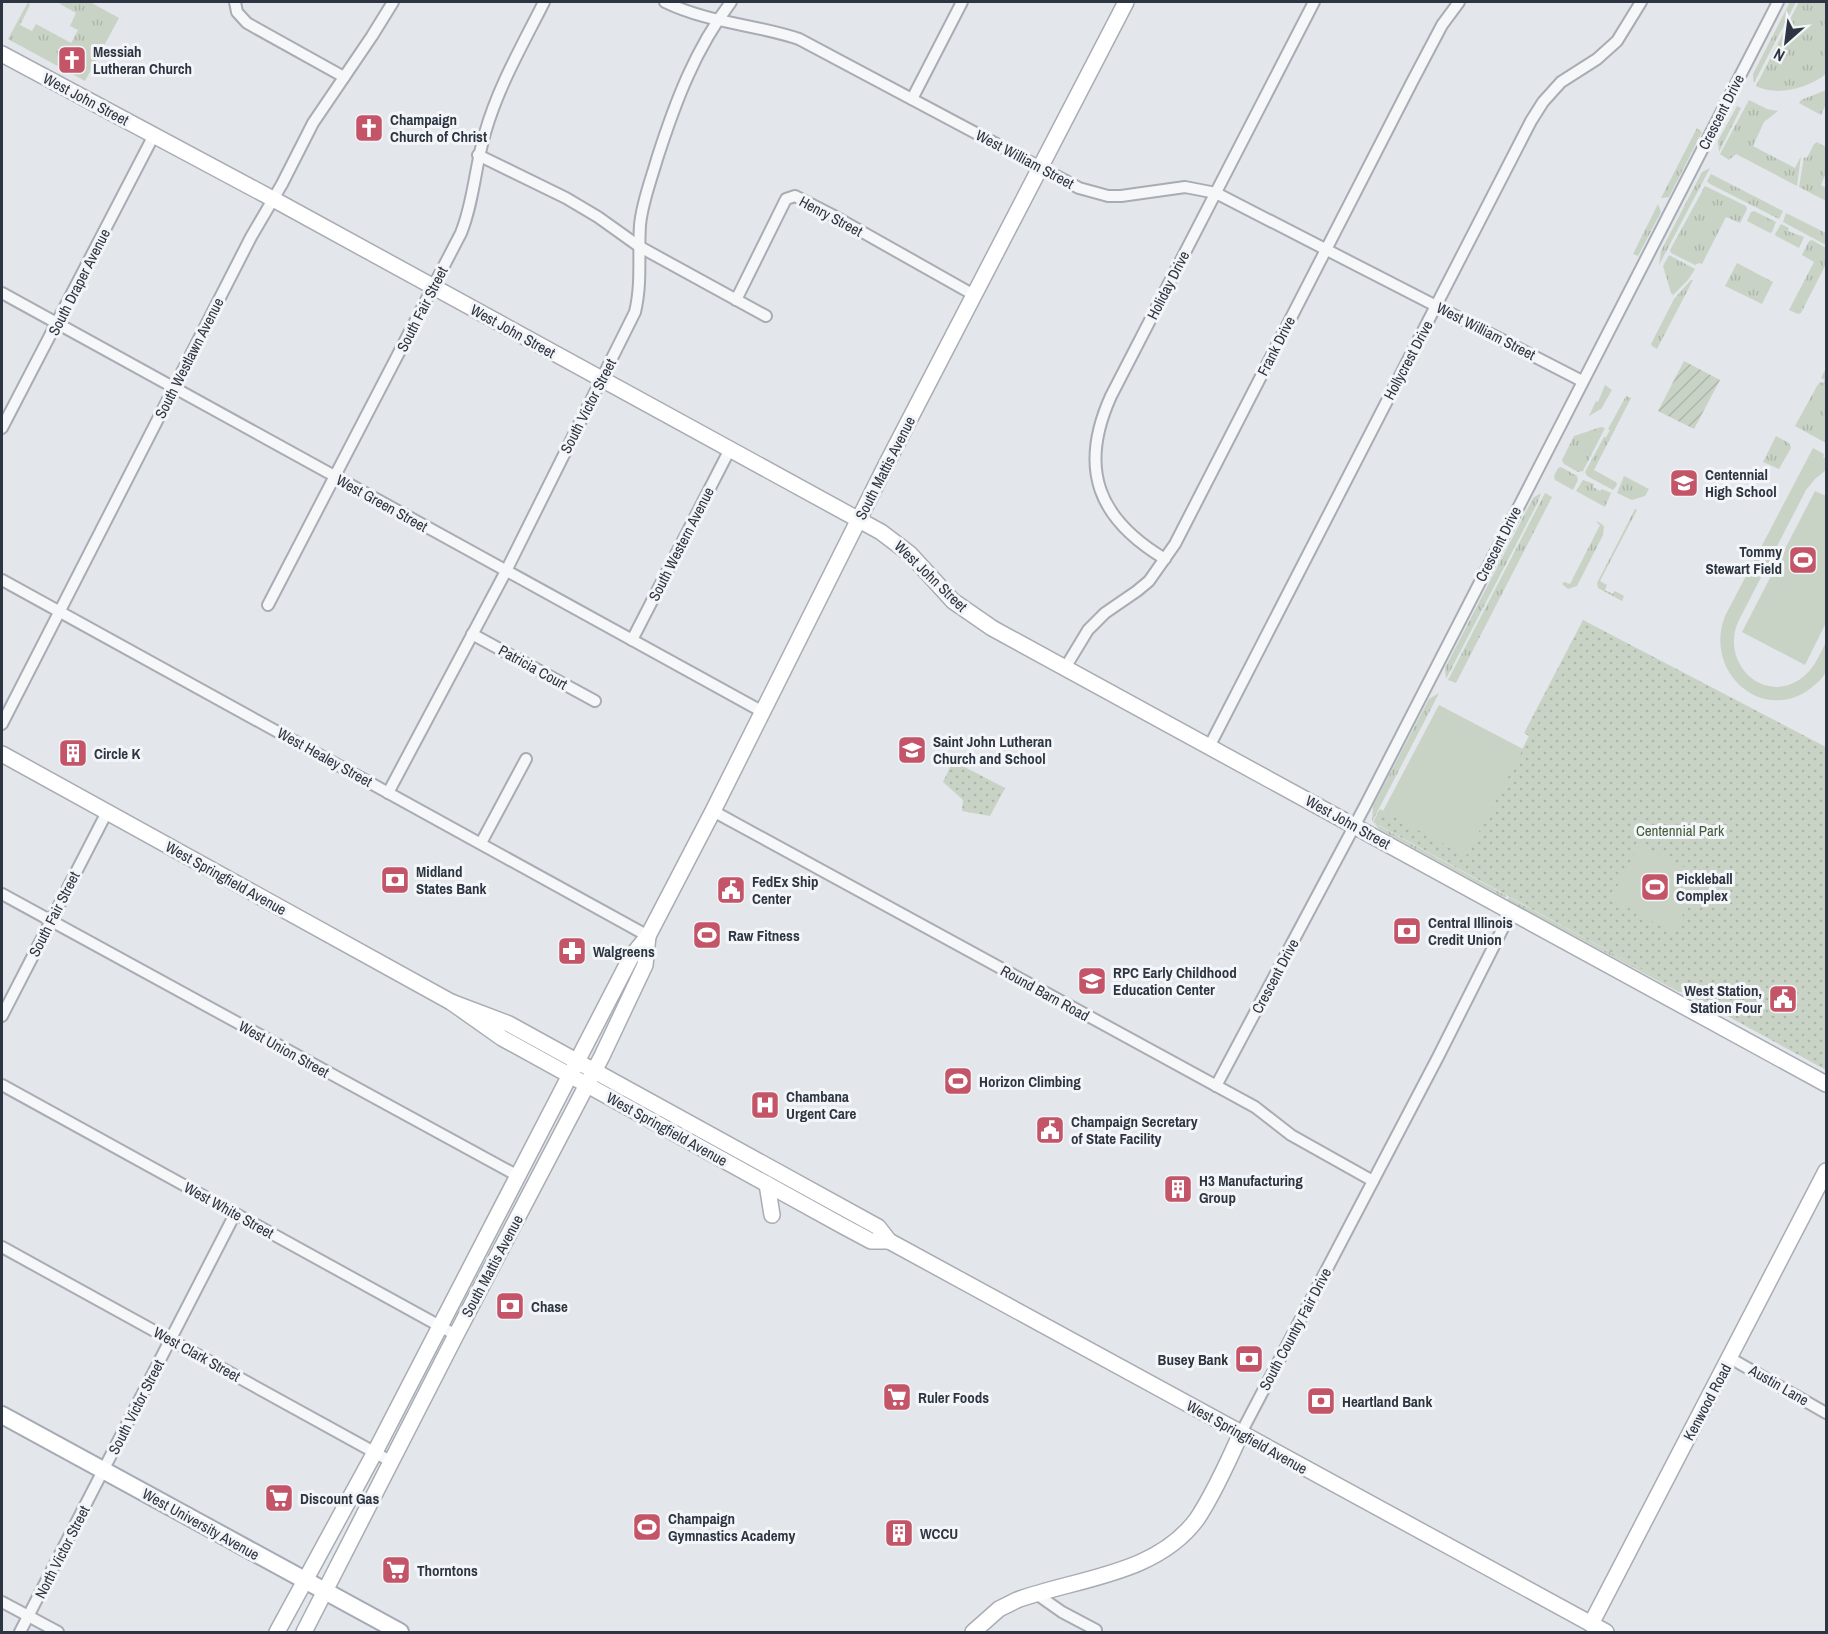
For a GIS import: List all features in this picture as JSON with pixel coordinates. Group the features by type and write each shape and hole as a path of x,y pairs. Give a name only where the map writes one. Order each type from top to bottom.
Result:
{"main road":[{"name":"South Mattis Avenue","path":"277,1632 375,1452 631,957 648,936 859,519 1126,2"},
{"name":"West John Street","path":"2,54 859,519 910,554 940,588 970,614 1827,1084"},
{"name":"West Springfield Avenue","path":"2,754 450,1002 502,1038 767,1184 871,1241 889,1241"},
{"name":"South Mattis Avenue","path":"304,1632 595,1070 645,965 648,936"},
{"name":"West Springfield Avenue","path":"450,1002 509,1023 577,1060 878,1227 889,1241 1241,1433 1589,1628 1606,1632"},
{"name":"Kenwood Road","path":"1589,1628 1827,1170"},
{"path":"767,1184 772,1215"},
{"name":"West University Avenue","path":"2,1415 400,1632"},
{"name":"South Country Fair Drive","path":"973,1632 999,1609 1035,1593 1140,1563 1163,1550 1195,1521 1241,1433"}],"street":[{"path":"235,2 237,12 247,23 344,77"},
{"name":"South Westlawn Avenue","path":"2,724 251,237 314,123 393,2"},
{"name":"South Fair Street","path":"268,605 468,217 478,155 495,105 544,2"},
{"name":"West William Street","path":"665,2 704,18 782,33 799,39 1079,188 1108,196 1185,187 1216,193 1582,381"},
{"name":"South Victor Street","path":"388,792 506,570 635,312 640,282 640,226 643,207 668,127 693,63 717,21 731,2"},
{"path":"912,99 962,2"},
{"name":"Holiday Drive","path":"1165,559 1132,537 1113,516 1101,490 1095,462 1097,429 1111,396 1314,2"},
{"name":"Frank Drive","path":"1065,668 1096,620 1149,581 1165,559 1442,25 1459,2"},
{"name":"Hollycrest Drive","path":"1209,747 1531,121 1560,82 1597,59 1617,41 1641,2"},
{"name":"Crescent Drive","path":"1216,1086 1354,826 1778,2"},
{"name":"South Draper Avenue","path":"2,428 154,135"},
{"path":"478,155 566,198 598,217 640,247 766,316"},
{"name":"Henry Street","path":"736,300 786,199 795,196 974,296"},
{"name":"West Green Street","path":"2,293 763,712"},
{"name":"South Western Avenue","path":"632,640 730,449"},
{"name":"West Healey Street","path":"2,580 648,936"},
{"name":"Patricia Court","path":"472,634 595,701"},
{"path":"482,843 526,759"},
{"name":"Round Barn Road","path":"713,811 1255,1107 1291,1135 1373,1181"},
{"name":"South Fair Street","path":"2,1016 106,812"},
{"name":"West Union Street","path":"2,894 518,1176"},
{"name":"South Country Fair Drive","path":"1241,1433 1511,912"},
{"name":"West White Street","path":"2,1085 456,1335"},
{"name":"South Victor Street","path":"103,1471 235,1215"},
{"name":"West Clark Street","path":"2,1247 392,1462"},
{"name":"Austin Lane","path":"1730,1358 1827,1413"},
{"name":"North Victor Street","path":"20,1632 103,1471"},
{"path":"1035,1593 1062,1612 1096,1630"},
{"path":"2,1602 58,1632"}],"green space":[{"name":"Messiah Lutheran Church","path":"28,2 30,5 20,25 32,31 36,24 71,43 78,30 70,26 76,13 60,4 62,2 90,2 119,18 85,81 8,39"},
{"path":"1790,2 1796,2 1754,83 1753,74"},
{"path":"1799,2 1826,2 1826,74 1802,87 1783,91 1756,86"},
{"path":"1826,90 1826,104 1821,115 1799,103 1801,100"},
{"path":"1749,100 1767,109 1778,111 1764,122 1753,146 1795,168 1801,156 1797,186 1736,154 1729,160 1720,154"},
{"path":"1737,106 1741,108 1719,152 1718,141"},
{"path":"1697,128 1702,132 1669,197 1661,198"},
{"path":"1817,142 1826,147 1826,173 1821,185 1826,188 1826,201 1799,187 1804,157 1807,158"},
{"path":"1710,168 1659,265 1661,251 1702,172"},
{"path":"1711,174 1783,211 1779,219 1710,184 1707,181"},
{"path":"1705,186 1746,206 1747,209 1740,223 1726,217 1702,264 1695,265 1671,253 1670,250"},
{"path":"1658,204 1661,212 1638,256 1633,254"},
{"path":"1754,211 1776,222 1772,232 1747,221 1751,212"},
{"path":"1786,213 1826,233 1826,245 1783,222"},
{"path":"1781,224 1789,228 1788,231 1804,237 1799,248 1776,236"},
{"path":"1812,240 1826,248 1826,264 1801,313 1798,314 1789,310 1814,262 1802,255 1809,241"},
{"path":"1669,255 1695,269 1673,295 1663,266"},
{"path":"1737,263 1773,282 1762,304 1725,286"},
{"path":"1693,280 1657,349 1651,344 1674,299"},
{"path":"1684,361 1720,380 1694,429 1658,411"},
{"path":"1826,368 1826,443 1795,426 1817,386 1825,380 1821,378"},
{"path":"1605,385 1612,390 1601,409 1589,416 1596,401 1598,402"},
{"path":"1626,396 1631,398 1594,470 1616,482 1617,485 1613,490 1587,476 1585,472 1610,430 1608,429"},
{"path":"1601,427 1605,428 1583,471 1578,472 1564,464 1562,460 1574,436"},
{"path":"1776,436 1789,443 1791,448 1779,469 1763,462"},
{"path":"1813,448 1824,454 1823,458 1826,457 1826,470 1806,490 1738,622 1734,637 1735,651 1748,675 1771,687 1784,686 1804,676 1815,663 1826,642 1827,667 1820,680 1793,698 1774,700 1757,696 1742,687 1730,673 1722,656 1720,637 1725,616"},
{"path":"1561,467 1577,476 1578,480 1573,490 1555,480 1554,476"},
{"path":"1624,476 1649,489 1645,496 1632,500 1617,493"},
{"path":"1583,480 1594,484 1593,487 1600,491 1602,489 1611,493 1605,507 1576,491"},
{"name":"Tommy Stewart Field","path":"1815,491 1826,496 1826,623 1805,665 1742,632"},
{"path":"1541,493 1446,679 1445,668 1533,498"},
{"path":"1545,493 1552,497 1456,683 1448,680"},
{"path":"1635,509 1637,510 1600,581 1607,585 1605,590 1613,594 1615,591 1624,596 1622,601 1598,588 1597,583"},
{"path":"1597,521 1604,526 1603,535 1577,586 1568,589 1562,584 1564,582 1570,584 1600,525"},
{"name":"Centennial Park","path":"1583,620 1826,747 1826,1070 1373,822 1380,809 1466,855 1529,736 1524,733"},
{"path":"1439,693 1372,822 1373,806 1429,699"},
{"path":"1439,705 1523,749 1466,856 1383,811"},
{"path":"953,761 1005,788 990,816 962,811 963,800 943,782"},
{"path":"1374,823 1507,896 1505,898 1379,829"},
{"name":"Pickleball Complex","path":"1640,844 1699,875 1685,900 1689,903 1673,933 1611,898"},
{"path":"1509,897 1684,992 1679,992 1507,900"}],"place":[{"name":"Messiah Lutheran Church","path":"72,60"},
{"name":"Champaign Church of Christ","path":"369,128"},
{"name":"Centennial High School","path":"1684,483"},
{"name":"Tommy Stewart Field","path":"1803,560"},
{"name":"Saint John Lutheran Church and School","path":"912,750"},
{"name":"Circle K","path":"73,753"},
{"name":"Midland States Bank","path":"395,880"},
{"name":"Pickleball Complex","path":"1655,887"},
{"name":"FedEx Ship Center","path":"731,890"},
{"name":"Central Illinois Credit Union","path":"1407,931"},
{"name":"Raw Fitness","path":"707,935"},
{"name":"Walgreens","path":"572,951"},
{"name":"RPC Early Childhood Education Center","path":"1092,981"},
{"name":"West Station, Station Four","path":"1783,999"},
{"name":"Horizon Climbing","path":"958,1081"},
{"name":"Chambana Urgent Care","path":"765,1105"},
{"name":"Champaign Secretary of State Facility","path":"1050,1130"},
{"name":"H3 Manufacturing Group","path":"1178,1189"},
{"name":"Chase","path":"510,1306"},
{"name":"Busey Bank","path":"1249,1359"},
{"name":"Ruler Foods","path":"897,1397"},
{"name":"Heartland Bank","path":"1321,1401"},
{"name":"Discount Gas","path":"279,1498"},
{"name":"Champaign Gymnastics Academy","path":"647,1527"},
{"name":"WCCU","path":"899,1533"},
{"name":"Thorntons","path":"396,1570"}]}
